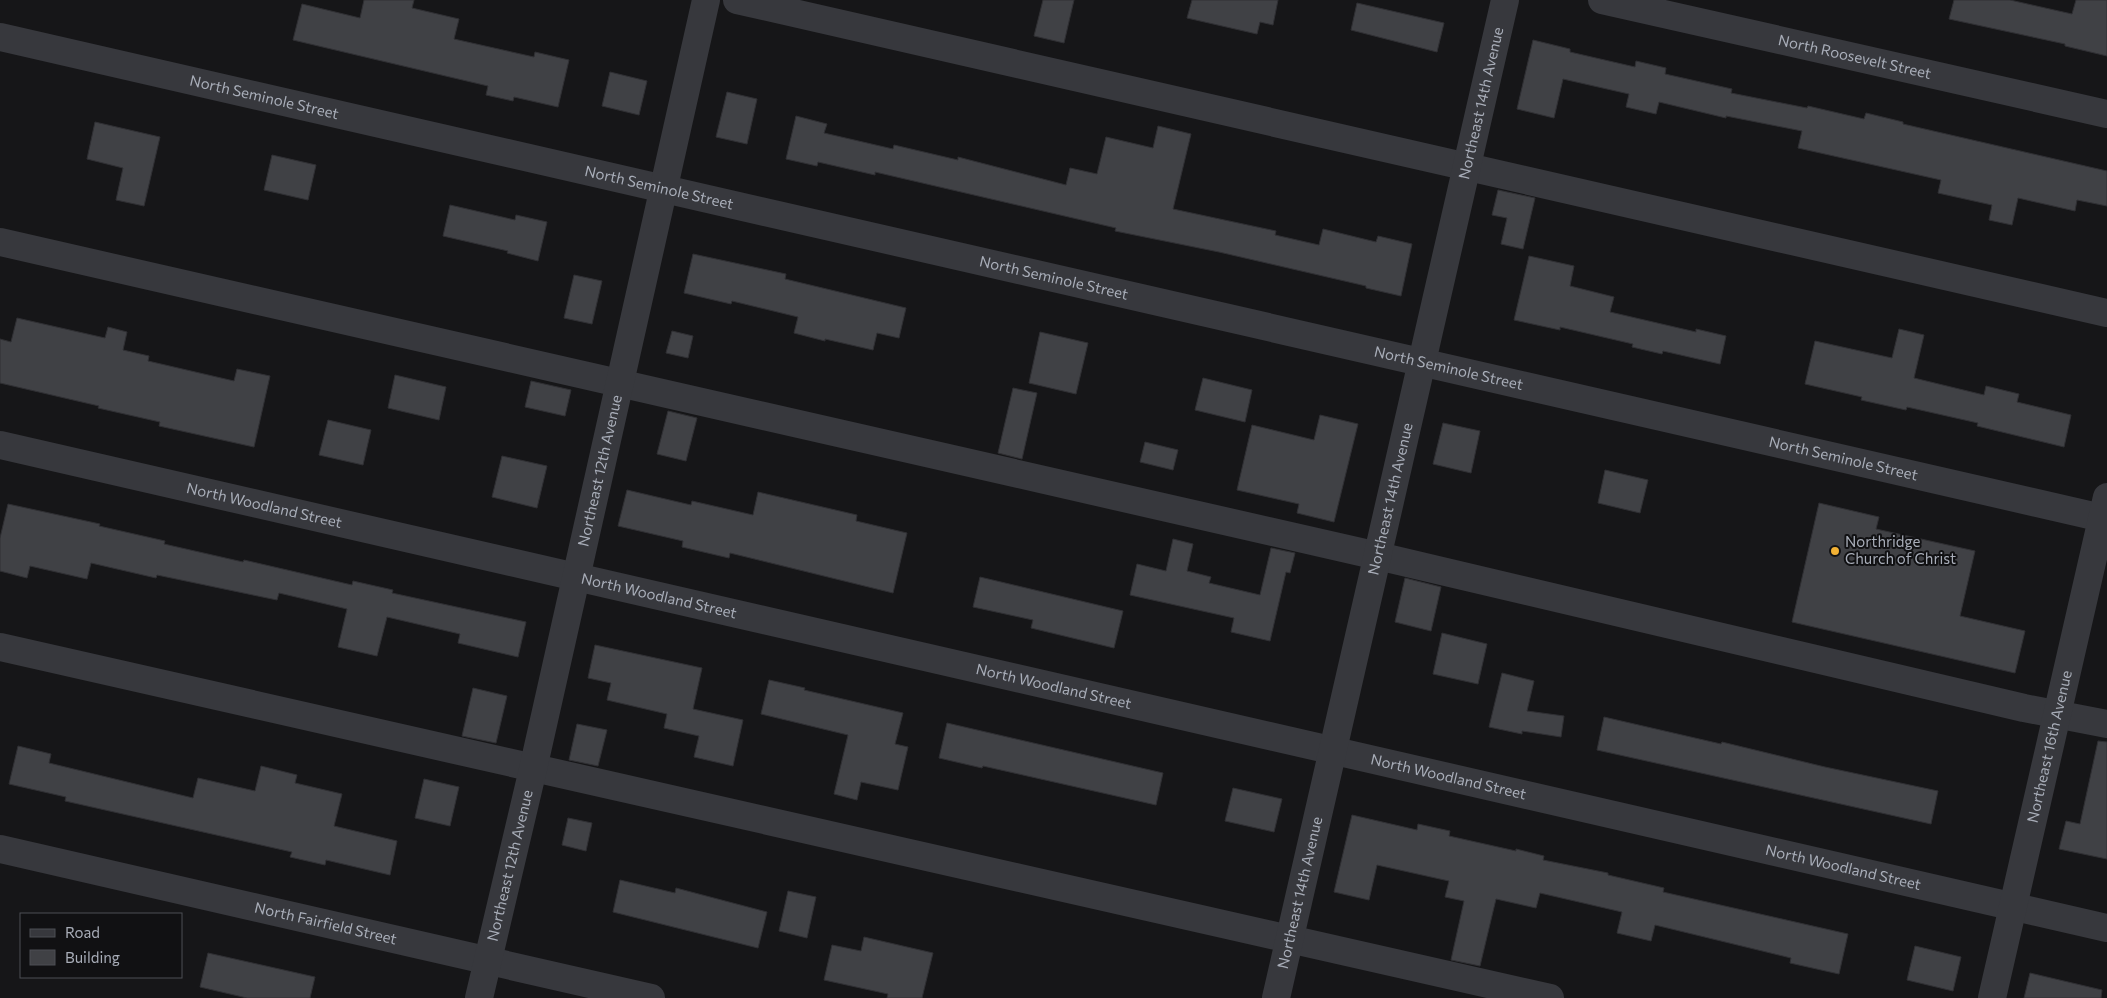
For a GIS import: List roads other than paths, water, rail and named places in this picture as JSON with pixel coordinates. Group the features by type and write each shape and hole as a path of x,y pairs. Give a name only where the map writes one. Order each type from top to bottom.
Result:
{"street":[{"name":"Northeast 12th Avenue","path":"479,998 533,769 706,0"},
{"path":"736,0 2107,313"},
{"name":"Northeast 14th Avenue","path":"1276,998 1506,0"},
{"name":"North Roosevelt Street","path":"1602,0 2107,114"},
{"name":"North Seminole Street","path":"0,37 1422,362 2105,511"},
{"path":"0,242 1378,556 2057,715 2107,724"},
{"name":"North Woodland Street","path":"0,445 2107,928"},
{"name":"Northeast 16th Avenue","path":"1992,998 2105,511"},
{"path":"0,647 1550,998"},
{"name":"North Fairfield Street","path":"0,849 651,998"}],"place":[{"name":"Northridge Church of Christ","path":"1835,551"}]}
